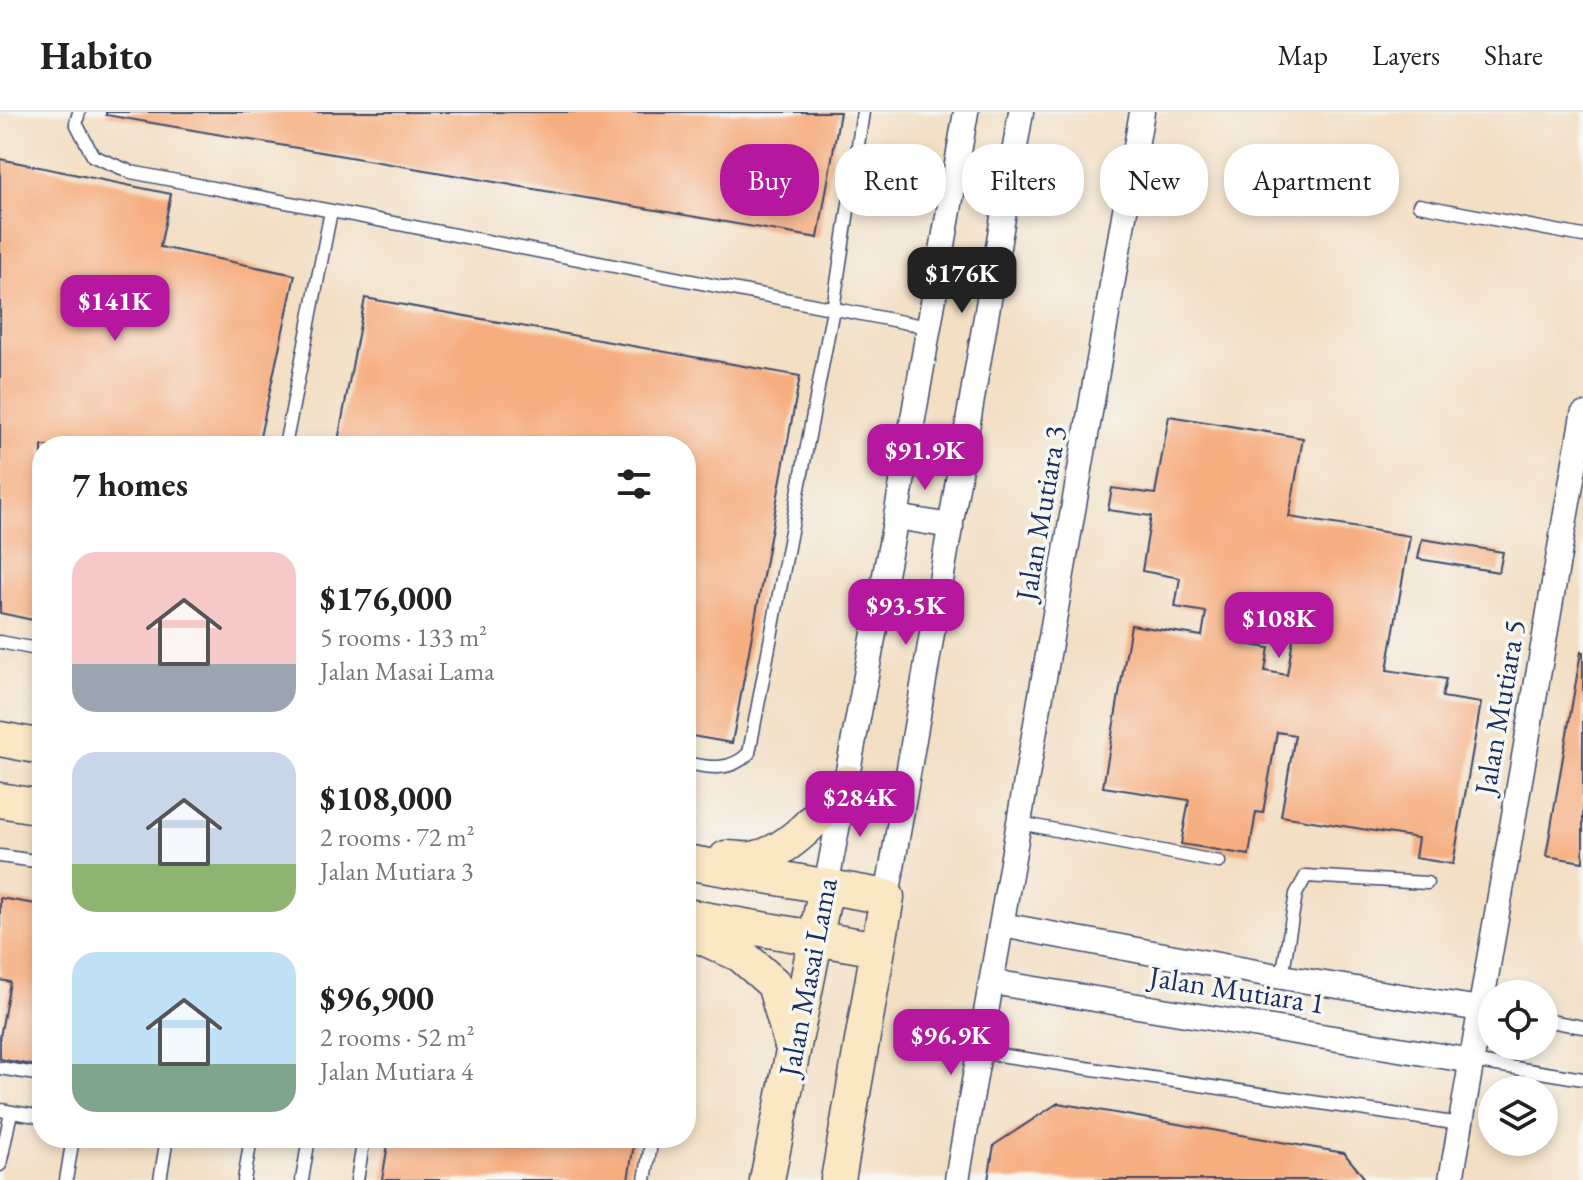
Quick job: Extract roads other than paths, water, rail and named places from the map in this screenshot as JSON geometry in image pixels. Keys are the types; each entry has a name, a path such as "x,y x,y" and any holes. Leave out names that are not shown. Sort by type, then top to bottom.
{"main road":[{"path":"0,739 32,745"},
{"path":"696,860 754,859 782,847 819,817 847,782"},
{"path":"0,800 32,805"},
{"path":"696,862 887,897"},
{"name":"Jalan Masai Lama","path":"767,1180 826,887"},
{"name":"Jalan Masai Lama","path":"838,1180 887,897"},
{"path":"696,918 878,949"},
{"path":"696,935 741,955 774,984 793,1050"}],"street":[{"name":"Jalan Masai Lama","path":"826,887 896,517 966,112"},
{"name":"Jalan Masai Lama","path":"887,897 1021,112"},
{"name":"Jalan Mutiara 3","path":"957,1180 1142,112"},
{"name":"Jalan Mutiara 5","path":"1491,980 1583,415"},
{"path":"896,517 951,526"},
{"name":"Jalan Mutiara 1","path":"1002,925 1282,977 1478,1009"},
{"name":"Jalan Mutiara 1","path":"992,982 1472,1061"},
{"name":"Jalan Mutiara 5","path":"1451,1180 1478,1039"}],"lane":[{"path":"79,112 76,123 93,156 131,172 928,327"},
{"path":"696,765 716,769 739,763 749,753 833,309 863,112"},
{"path":"1419,205 1583,236"},
{"path":"287,436 331,211"},
{"path":"0,642 32,648"},
{"path":"1020,823 1219,862"},
{"path":"0,856 32,861"},
{"path":"1282,977 1296,894 1306,876 1427,883"},
{"path":"1558,1023 1583,1027"},
{"path":"979,1052 1460,1124"},
{"path":"1472,1061 1583,1079"},
{"path":"0,1068 32,1073"},
{"path":"0,1165 5,1111 32,1115"},
{"path":"66,1180 71,1148"},
{"path":"160,1180 165,1148"},
{"path":"244,1180 249,1148"},
{"path":"302,1180 307,1148"},
{"path":"357,1180 362,1148"},
{"path":"645,1180 650,1148"}]}
